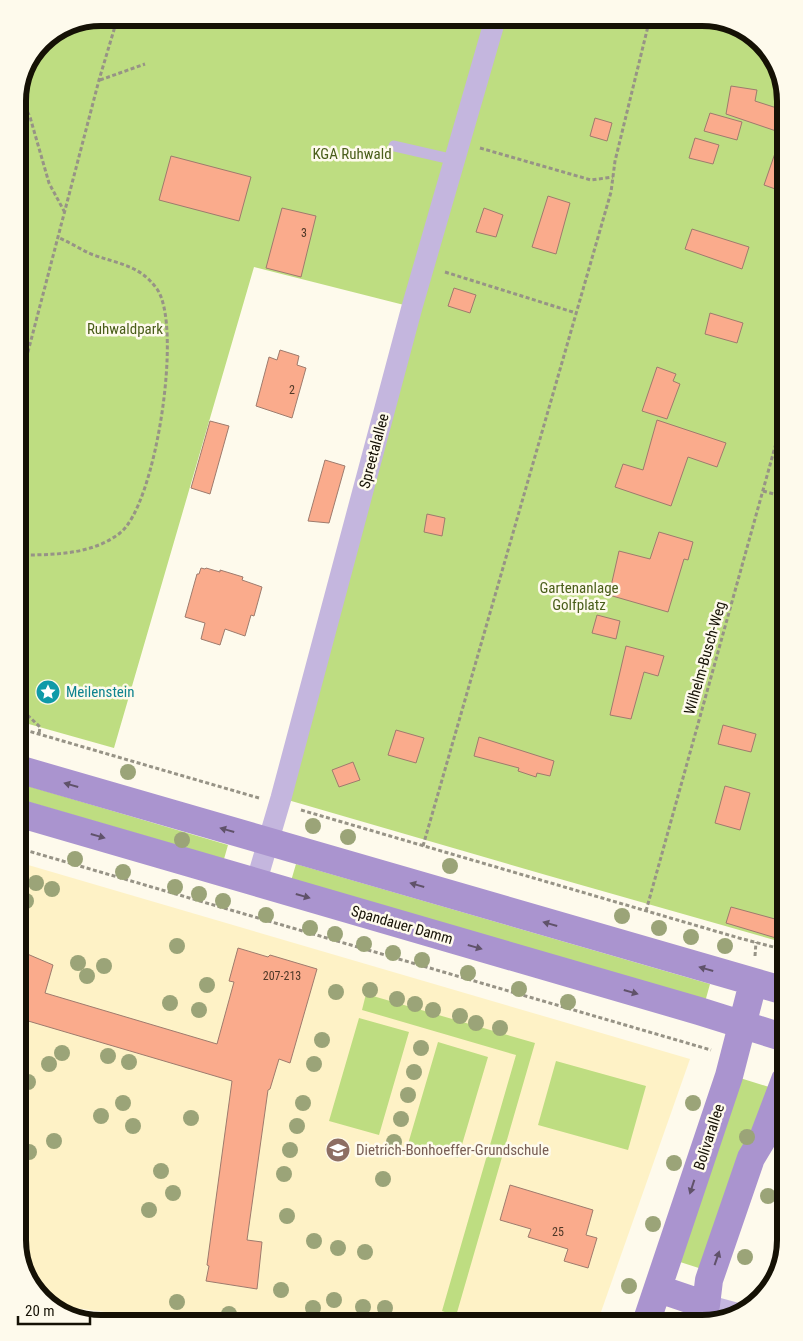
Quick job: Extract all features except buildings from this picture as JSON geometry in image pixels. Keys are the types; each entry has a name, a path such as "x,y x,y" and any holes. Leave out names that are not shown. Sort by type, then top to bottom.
{"main road":[{"path":"26,771 777,989"},
{"name":"Spandauer Damm","path":"26,815 777,1035"},
{"name":"Bolivarallee","path":"649,1315 729,1076 753,983"},
{"path":"659,1289 702,1314 709,1280 751,1158 763,1138 777,1103"}],"street":[{"name":"Spreetalallee","path":"256,882 425,266 493,26"}],"lane":[{"path":"394,146 458,151"}],"path":[{"path":"26,359 99,80 115,26"},
{"path":"423,846 611,192 615,161 648,26"},
{"path":"99,80 145,64"},
{"path":"26,109 48,184 64,212"},
{"path":"458,151 591,180 612,177"},
{"path":"26,555 62,553 94,547 121,532 137,509 145,488 157,438 168,362 168,333 165,315 158,291 145,275 123,263 92,254 57,237"},
{"path":"425,266 576,313"},
{"name":"Wilhelm-Busch-Weg","path":"646,911 777,442"},
{"path":"763,491 777,495"},
{"path":"26,714 40,727 39,734"},
{"path":"26,730 777,947"},
{"path":"26,850 700,1047"}],"shaded area":[{"name":"Dietrich-Bonhoeffer-Grundschule","path":"26,864 690,1059 601,1312 553,1315 128,1315 68,1307 45,1289 30,1264 26,1240"}],"green space":[{"path":"101,26 707,26 726,30 751,45 769,68 773,77 777,101 777,941 281,798 412,307 254,267 114,748 26,723 26,96 32,73 48,48 73,32"},
{"path":"26,785 228,845 224,859 26,801"},
{"path":"296,864 710,984 705,1002 291,881"},
{"path":"366,994 535,1043 456,1315 442,1311 516,1055 362,1010"},
{"path":"359,1018 409,1032 379,1135 329,1121"},
{"path":"438,1042 488,1057 458,1158 408,1144"},
{"path":"556,1061 646,1086 628,1150 538,1125"},
{"path":"740,1078 769,1087 705,1270 677,1261"}],"place":[{"name":"Meilenstein","path":"48,692"},
{"name":"Dietrich-Bonhoeffer-Grundschule","path":"338,1150"}],"park label":[{"name":"KGA Ruhwald","path":"352,154"},
{"name":"Ruhwaldpark","path":"125,329"},
{"name":"Gartenanlage Golfplatz","path":"579,596"}]}
